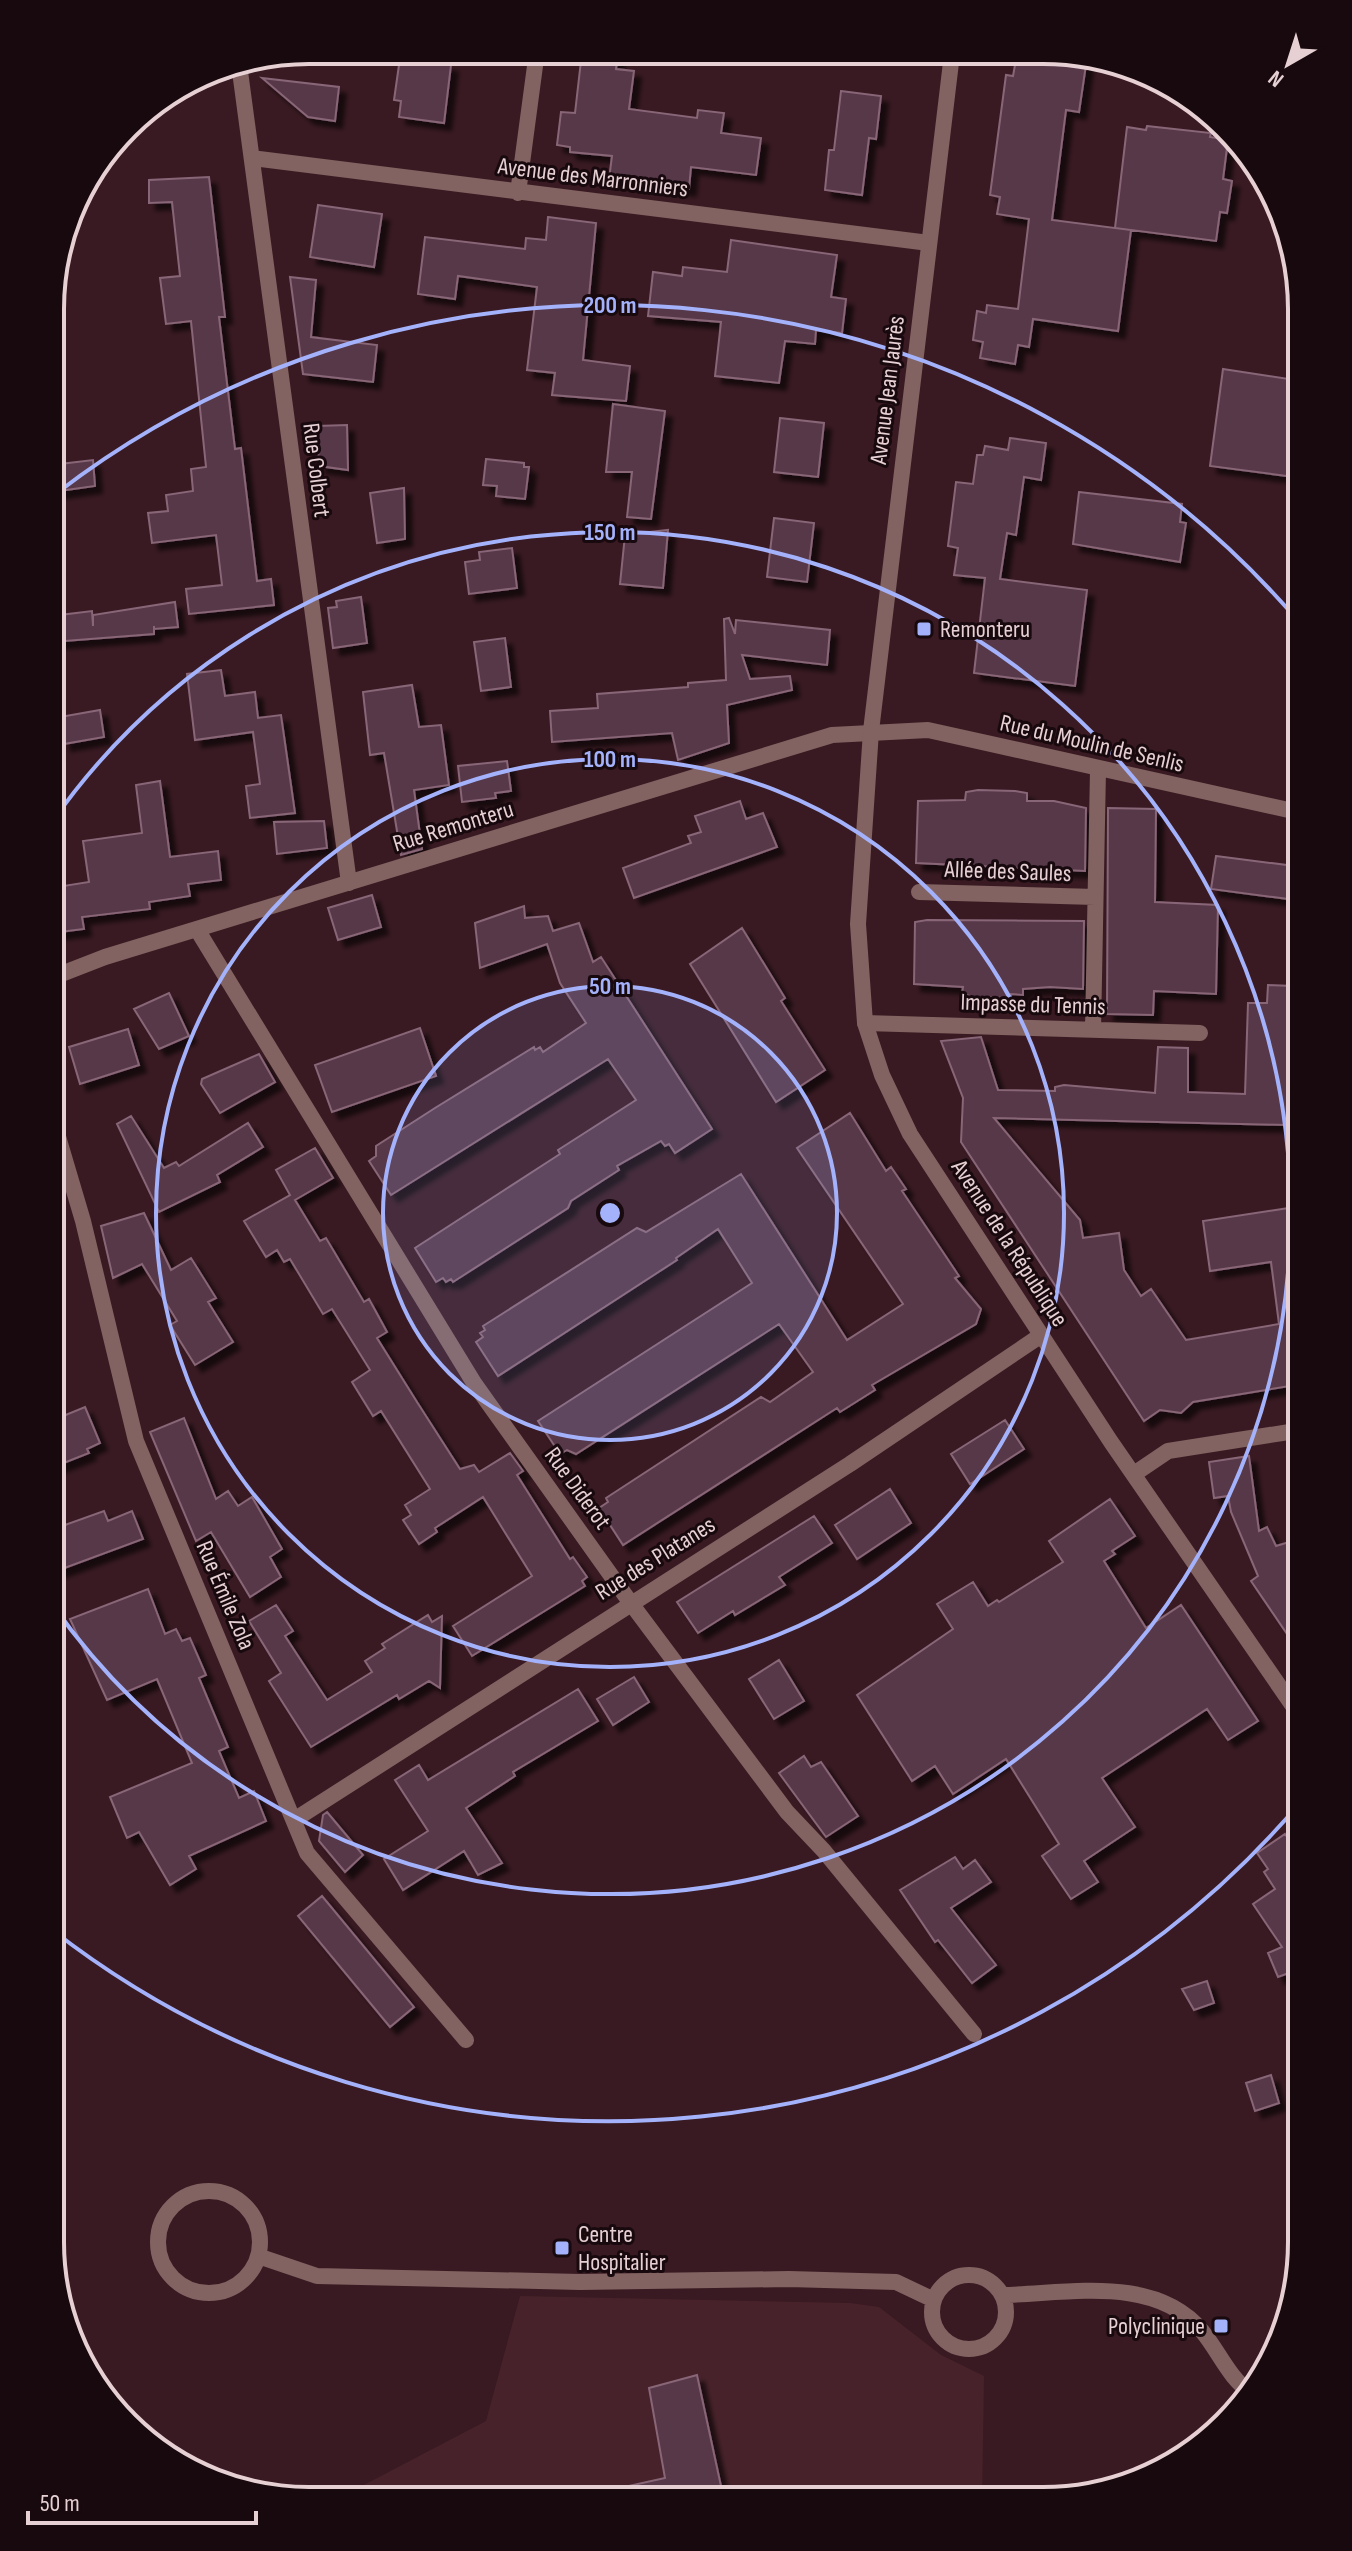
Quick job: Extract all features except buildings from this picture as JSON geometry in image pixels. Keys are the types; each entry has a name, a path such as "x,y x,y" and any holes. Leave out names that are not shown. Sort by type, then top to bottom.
{"street":[{"name":"Avenue Jean Jaurès","path":"871,731 951,64"},
{"path":"518,193 535,65"},
{"name":"Rue Colbert","path":"240,74 349,883"},
{"name":"Avenue des Marronniers","path":"252,158 929,243"},
{"name":"Rue du Moulin de Senlis","path":"871,731 928,730 1288,810"},
{"name":"Rue Remonteru","path":"64,973 105,957 832,735 871,731"},
{"name":"Avenue de la République","path":"871,731 858,924 865,1023 882,1075 910,1134 1040,1336 1287,1698"},
{"name":"Allée des Saules","path":"1093,1030 1098,770"},
{"name":"Allée des Saules","path":"919,892 1095,897"},
{"name":"Rue Diderot","path":"198,931 474,1383 630,1602 787,1812 824,1851 974,2034"},
{"name":"Impasse du Tennis","path":"865,1023 1200,1033"},
{"name":"Rue Émile Zola","path":"64,1157 83,1221 136,1441 307,1853 466,2040"},
{"name":"Rue des Platanes","path":"294,1820 630,1602 850,1464 1040,1336"},
{"path":"1134,1474 1168,1451 1287,1432"},
{"path":"211,2191 226,2194 250,2212 260,2241 258,2256 241,2282 213,2294 198,2292 183,2287 164,2268 159,2254 160,2225 166,2214 185,2197 211,2191"},
{"path":"258,2256 317,2276 580,2282 789,2279 896,2282 934,2300"},
{"path":"964,2275 986,2279 1002,2295 1006,2305 1003,2327 988,2344 964,2349 943,2338 933,2319 934,2300 945,2284 964,2275"},
{"path":"1002,2295 1086,2292 1143,2295 1175,2310 1202,2330 1240,2386"}],"shaded area":[{"path":"520,2296 850,2303 879,2307 941,2355 984,2376 982,2487 360,2487 486,2421"}],"place":[{"name":"Remonteru","path":"924,629"},
{"name":"Centre Hospitalier","path":"562,2248"},
{"name":"Polyclinique","path":"1221,2326"}]}
